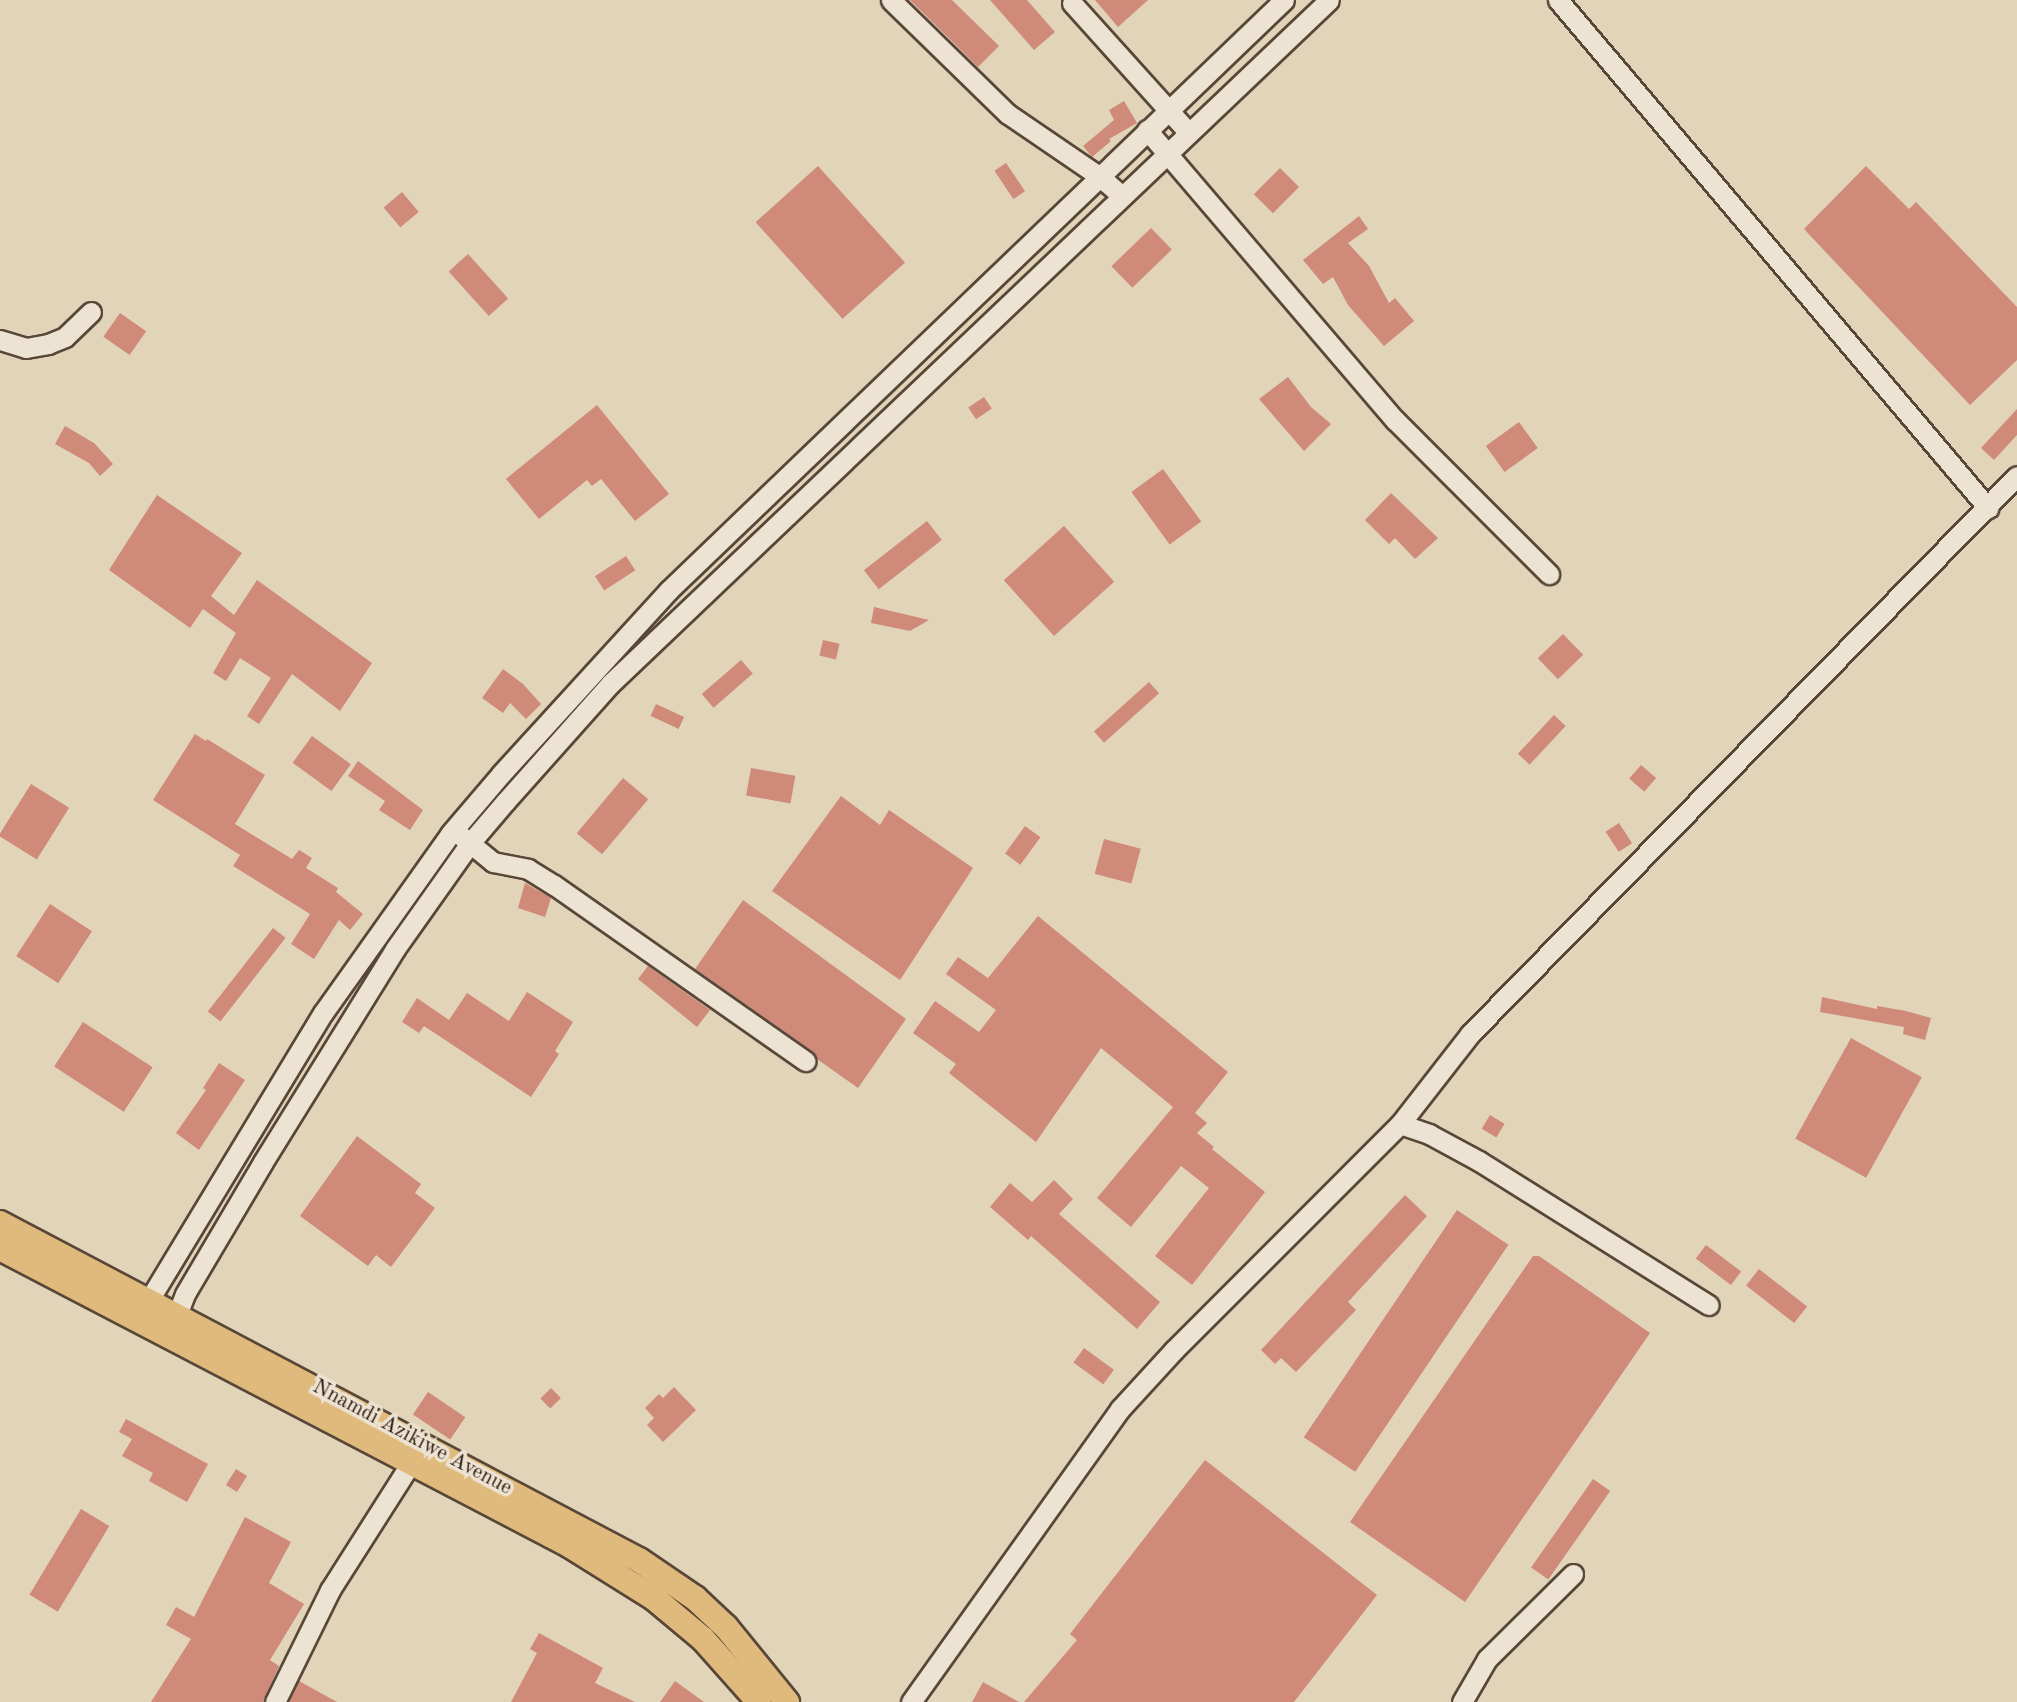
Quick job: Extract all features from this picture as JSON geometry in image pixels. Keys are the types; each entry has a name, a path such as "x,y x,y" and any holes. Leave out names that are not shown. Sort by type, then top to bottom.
{"main road":[{"name":"Nnamdi Azikiwe Avenue","path":"0,1223 639,1560 695,1598 726,1628 787,1702"},
{"name":"Nnamdi Azikiwe Avenue","path":"0,1248 569,1545 655,1599 703,1639 759,1702"}],"street":[{"path":"891,0 1008,114 1099,176 1122,196"},
{"path":"149,1300 323,1013 454,830 582,683 669,590 1284,0"},
{"path":"177,1315 185,1294 263,1161 395,949 470,843 610,684 1329,0"},
{"path":"1558,0 1988,508"},
{"path":"1072,3 1189,133"},
{"path":"1147,131 1395,420 1549,574"},
{"path":"0,340 26,348 48,344 65,337 91,312"},
{"path":"911,1702 1120,1409 1174,1350 1400,1124 1470,1034 2017,477"},
{"path":"454,830 493,862 528,869 554,885 805,1061"},
{"path":"1400,1124 1429,1134 1479,1161 1710,1305"},
{"path":"275,1702 330,1590 411,1463"},
{"path":"1462,1702 1487,1659 1573,1574"}],"building":[{"path":"910,0 952,0 999,46 978,67"},
{"path":"990,0 1027,0 1055,32 1034,50"},
{"path":"1095,0 1148,0 1118,27"},
{"path":"1124,101 1137,123 1109,139 1111,141 1092,157 1083,146 1114,120 1109,110"},
{"path":"1006,163 1025,191 1013,199 994,171"},
{"path":"818,166 905,263 843,319 756,222"},
{"path":"1866,166 1909,209 1916,202 2017,307 2017,360 1970,405 1804,229"},
{"path":"1280,168 1299,187 1273,213 1254,194"},
{"path":"402,192 419,212 400,227 384,207"},
{"path":"1359,216 1368,229 1348,243 1369,266 1389,303 1395,298 1414,321 1384,346 1348,305 1333,277 1323,284 1303,260"},
{"path":"1151,228 1172,250 1132,288 1111,266"},
{"path":"468,254 508,299 489,316 449,271"},
{"path":"120,313 146,331 130,355 103,337"},
{"path":"1288,377 1311,407 1331,424 1304,451 1259,399"},
{"path":"984,397 992,409 976,419 968,408"},
{"path":"597,405 669,494 635,521 601,479 592,486 587,480 539,519 506,479"},
{"path":"2017,409 2017,435 1994,460 1981,448"},
{"path":"1519,422 1538,448 1505,472 1486,446"},
{"path":"65,426 94,443 113,464 100,476 89,463 55,444"},
{"path":"1163,469 1201,522 1170,545 1131,492"},
{"path":"1391,493 1438,538 1415,559 1395,538 1389,544 1365,520"},
{"path":"157,495 242,553 211,596 234,615 257,580 372,663 340,711 292,674 259,724 247,716 271,678 240,658 226,681 213,673 236,633 203,609 190,628 109,570"},
{"path":"927,521 942,540 879,589 864,570"},
{"path":"1064,526 1114,582 1054,636 1004,580"},
{"path":"626,556 635,570 604,590 595,576"},
{"path":"874,607 929,620 910,631 871,623"},
{"path":"1563,634 1583,655 1558,679 1538,658"},
{"path":"823,640 840,644 836,659 819,656"},
{"path":"741,660 753,674 714,708 702,694"},
{"path":"503,669 523,684 541,704 526,719 510,703 503,713 482,698"},
{"path":"1149,682 1159,693 1104,743 1094,732"},
{"path":"656,704 684,717 679,729 651,716"},
{"path":"1554,715 1566,726 1530,765 1518,754"},
{"path":"195,734 265,775 235,824 292,859 299,850 312,858 306,868 338,888 336,892 363,914 350,930 339,920 314,959 291,944 310,914 233,866 240,855 153,800"},
{"path":"312,736 351,764 331,791 293,763"},
{"path":"358,761 423,810 410,830 379,810 385,801 348,776"},
{"path":"1641,765 1656,778 1644,792 1629,779"},
{"path":"751,768 795,776 790,803 746,796"},
{"path":"623,778 648,799 602,854 577,833"},
{"path":"31,784 69,808 37,860 0,837"},
{"path":"841,796 880,825 889,810 973,868 900,980 772,891"},
{"path":"1619,823 1632,843 1619,852 1606,832"},
{"path":"1025,826 1040,837 1020,865 1005,854"},
{"path":"1104,839 1141,849 1131,884 1095,874"},
{"path":"525,883 551,898 545,917 518,908"},
{"path":"743,900 906,1019 858,1088 817,1059 812,1051 695,969"},
{"path":"50,904 92,931 58,983 16,956"},
{"path":"1038,916 1228,1072 1195,1113 1207,1123 1197,1133 1214,1147 1212,1149 1265,1192 1192,1285 1155,1256 1209,1188 1181,1166 1131,1227 1097,1198 1173,1107 1101,1048 1036,1142 949,1073 956,1064 913,1033 935,1001 979,1032 996,1010 946,974 958,957 988,978"},
{"path":"273,928 286,938 220,1021 208,1012"},
{"path":"648,966 710,1010 697,1027 638,979"},
{"path":"527,992 573,1022 555,1051 559,1054 531,1097 424,1026 419,1033 402,1022 417,998 449,1020 467,993 509,1021"},
{"path":"1822,997 1877,1009 1877,1006 1906,1011 1931,1018 1925,1040 1903,1034 1904,1027 1820,1012"},
{"path":"83,1022 153,1067 124,1112 54,1066"},
{"path":"1851,1038 1922,1077 1866,1178 1795,1139"},
{"path":"219,1063 245,1080 199,1150 176,1133 206,1090 203,1088"},
{"path":"1490,1115 1505,1124 1496,1137 1482,1129"},
{"path":"357,1136 421,1184 415,1193 435,1208 391,1267 376,1255 368,1266 300,1216"},
{"path":"1054,1180 1073,1199 1059,1214 1160,1302 1137,1329 1031,1236 1028,1240 990,1207 1010,1183 1032,1202"},
{"path":"1405,1195 1427,1216 1348,1302 1356,1310 1296,1372 1281,1358 1275,1364 1261,1350"},
{"path":"1457,1210 1508,1245 1355,1472 1304,1437"},
{"path":"1706,1245 1741,1271 1731,1285 1696,1259"},
{"path":"1533,1256 1539,1256 1650,1333 1465,1602 1350,1522"},
{"path":"1759,1269 1807,1307 1794,1323 1746,1286"},
{"path":"1084,1348 1114,1370 1103,1384 1073,1363"},
{"path":"674,1387 696,1410 663,1442 647,1425 654,1418 645,1408 659,1394 663,1398"},
{"path":"551,1388 561,1398 550,1409 540,1399"},
{"path":"428,1392 465,1417 450,1440 413,1414"},
{"path":"126,1419 208,1464 187,1502 149,1481 153,1473 122,1456 132,1439 119,1432"},
{"path":"1205,1460 1377,1595 1294,1702 1024,1702 1077,1640 1070,1634"},
{"path":"236,1469 247,1476 237,1492 226,1485"},
{"path":"1593,1479 1610,1491 1548,1580 1531,1567"},
{"path":"81,1509 109,1526 58,1612 29,1595"},
{"path":"245,1517 291,1542 269,1583 304,1604 270,1660 279,1666 263,1702 151,1702 191,1639 166,1625 176,1607 194,1617"},
{"path":"539,1633 603,1668 595,1683 635,1702 511,1702 537,1653 530,1649"},
{"path":"299,1681 337,1702 289,1702"},
{"path":"675,1681 704,1702 660,1702"},
{"path":"983,1682 1019,1702 972,1702"}]}
